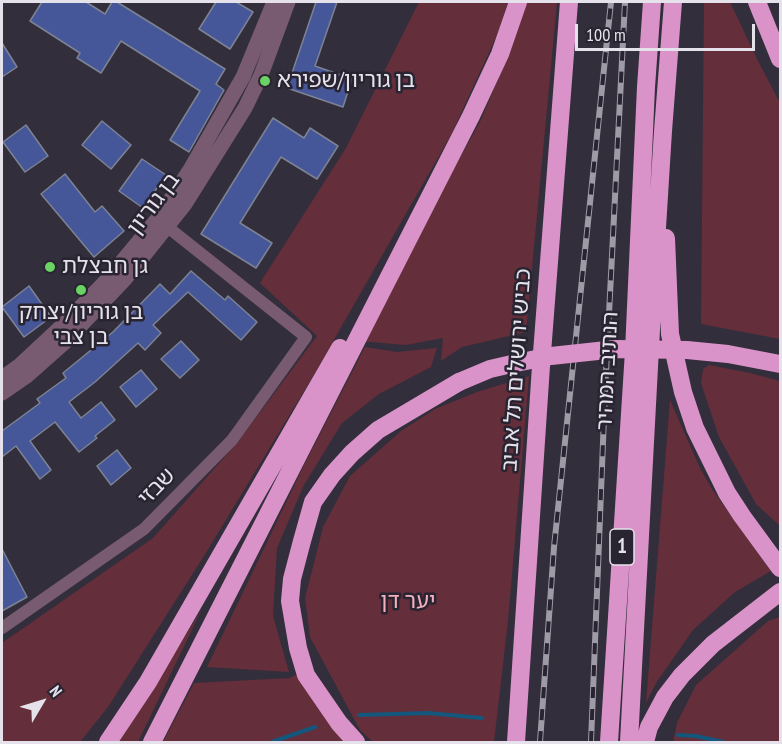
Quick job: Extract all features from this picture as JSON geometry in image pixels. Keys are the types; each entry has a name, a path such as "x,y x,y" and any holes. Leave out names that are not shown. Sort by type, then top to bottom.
{"highway":[{"path":"152,742 457,143 500,54 518,2"},
{"name":"כביש ירושלים תל אביב","path":"516,742 541,366 569,2"},
{"name":"הנתיב המהיר","path":"609,742 634,351 644,122 652,2"},
{"name":"1","path":"629,742 663,131 674,2"},
{"path":"757,2 780,59"},
{"path":"663,131 670,334 683,392 704,448 727,493 780,568"},
{"path":"108,742 147,682 236,530 457,143"},
{"path":"356,742 339,723 306,675 298,648 290,602 292,579 314,502 332,475 352,453 378,430 459,382 490,369 516,363 551,356 616,349 687,350 728,354 780,364"},
{"path":"94,742 236,530"},
{"path":"645,742 649,727 665,697 682,675 713,644 780,592"}],"street":[{"name":"בן גוריון","path":"2,393 28,375 63,345 125,279 162,223 243,77 274,2"},
{"name":"בן גוריון","path":"2,378 20,365 64,324 162,223 185,204 245,108 261,75 288,2"},
{"name":"שבזי","path":"2,628 144,530 232,440 306,337 162,223"}],"green space":[{"path":"419,2 508,2 497,35 451,135 312,378 204,556 108,707 80,742 2,742 2,643 153,538 237,443 317,336 260,283 346,148"},
{"path":"526,2 557,2 526,332 462,347 441,361 443,338 406,345 360,341 480,122 504,65"},
{"path":"704,2 730,2 780,103 780,339 701,324"},
{"path":"365,347 397,352 437,348 431,367 379,394 342,423 304,485 277,548 273,616 289,672 207,667 305,463"},
{"path":"709,365 780,381 780,526 756,504 719,437 701,383 703,369"},
{"name":"יער דן","path":"529,376 508,621 494,742 373,742 360,730 310,637 305,598 323,527 350,476 401,431 435,409 477,392"},
{"path":"670,400 700,468 712,489 771,571 735,592 693,630 656,683 646,703"},
{"path":"202,609 138,742 119,742"},
{"path":"780,617 780,742 673,742 677,723 696,685 768,621"},
{"path":"297,674 346,742 163,742 194,683 290,678"}],"building":[{"path":"42,2 86,2 105,14 112,2 117,2 225,69 216,84 224,90 189,152 170,140 200,91 121,41 101,73 77,58 80,53 30,21"},
{"path":"216,2 236,2 253,12 230,49 199,29"},
{"path":"316,2 337,2 315,66 352,79 343,107 287,88"},
{"path":"2,43 17,67 2,77"},
{"path":"273,118 304,138 310,128 338,146 317,179 281,157 240,223 272,243 256,268 201,234"},
{"path":"102,121 131,145 111,169 82,145"},
{"path":"26,125 48,156 25,172 3,142"},
{"path":"142,159 166,175 143,208 119,191"},
{"path":"65,174 95,212 102,206 124,231 94,257 41,194"},
{"path":"191,271 225,300 228,296 257,322 241,340 188,292 153,325 161,333 145,350 138,343 69,402 81,418 101,402 115,420 95,436 97,438 79,452 55,422 30,441 51,470 40,479 16,446 2,457 2,431 40,403 37,399 66,378 63,373 113,332 160,284 170,294"},
{"path":"29,286 51,317 24,337 2,307"},
{"path":"181,341 199,360 180,378 161,359"},
{"path":"141,370 157,389 136,407 120,387"},
{"path":"117,450 131,468 111,485 97,466"},
{"path":"2,549 27,597 2,611"}],"waterway":[{"path":"359,715 428,713 482,718"},
{"path":"272,742 315,727"},
{"path":"678,735 723,742"}],"railway":[{"path":"540,742 554,547 611,2"},
{"path":"591,742 605,392 625,2"}],"place":[{"name":"בן גוריון/שפירא","path":"265,81"},
{"name":"גן חבצלת","path":"50,267"},
{"name":"בן גוריון/יצחק בן צבי","path":"81,290"}]}
